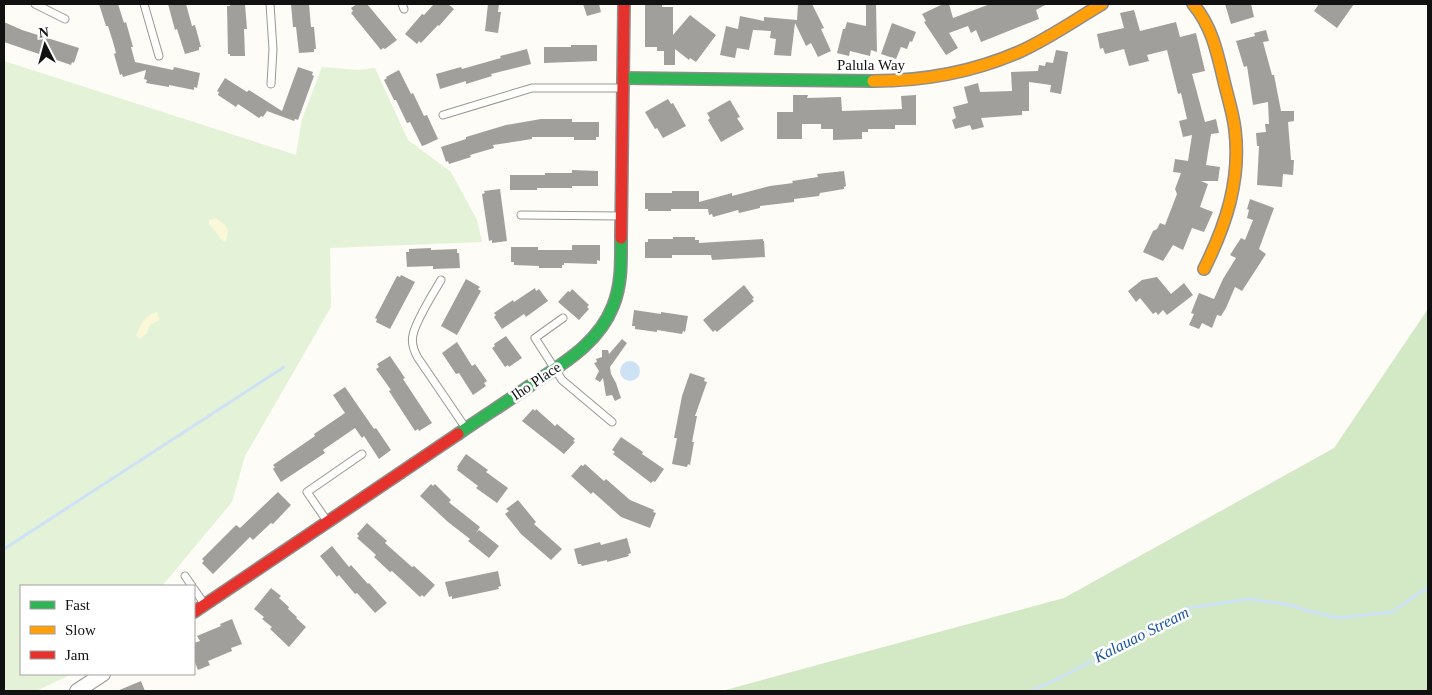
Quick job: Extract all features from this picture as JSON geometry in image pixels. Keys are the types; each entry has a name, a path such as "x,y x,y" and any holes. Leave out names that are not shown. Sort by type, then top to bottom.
{"street":[{"name":"Iho Place","path":"195,611 555,368 596,336 614,307 620,282 624,4"},
{"name":"Palula Way","path":"623,83 896,81 935,77 974,68 1016,53 1037,43 1102,4"},
{"path":"1193,4 1205,18 1211,32 1232,114 1236,142 1236,176 1229,210 1218,242 1204,269"},
{"path":"77,691 101,675"}],"lane":[{"path":"36,4 65,19"},
{"path":"144,4 159,56"},
{"path":"270,4 273,49 271,84"},
{"path":"443,115 532,88 623,83"},
{"path":"521,215 622,216"},
{"path":"441,280 415,328 412,342 418,358 466,428"},
{"path":"563,318 535,338 562,380 612,422"},
{"path":"327,522 307,492 362,454"},
{"path":"185,576 192,585"},
{"path":"195,590 205,605"}],"green space":[{"path":"4,61 296,155 302,119 322,67 358,70 375,68 408,140 451,172 477,220 482,242 330,248 331,307 245,456 232,502 163,585 20,585 20,675 70,675 36,691 4,691"},
{"path":"1428,309 1428,691 722,691 1064,598 1334,448"}],"sand":[{"path":"216,218 228,230 226,242 209,224 209,220"},
{"path":"157,312 160,319 150,325 147,333 140,339 136,335 142,323 146,317"}],"water":[{"path":"630,361 637,364 640,371 637,378 630,381 623,378 620,371 623,364"}],"building":[{"path":"99,4 118,4 124,23 126,22 135,62 173,70 174,67 200,73 197,88 194,87 194,90 146,83 147,80 144,79 146,70 123,77 122,74 120,75 114,54 116,53 113,42"},
{"path":"168,4 186,4 192,26 195,25 201,47 199,47 199,50 185,54 177,29 175,30"},
{"path":"230,4 245,4 247,29 244,29 245,56 230,56 228,54 227,6 230,6"},
{"path":"291,4 309,4 311,27 314,27 316,49 314,49 314,52 299,53 296,27 293,27"},
{"path":"357,4 367,4 397,40 381,50 351,13 353,11 351,8"},
{"path":"434,4 448,4 454,9 439,26 421,43 419,41 417,44 405,34 422,14 424,15"},
{"path":"488,4 499,4 498,12 501,12 498,33 485,31"},
{"path":"583,4 599,4 601,12 587,16"},
{"path":"645,4 662,4 662,7 673,7 673,35 690,15 716,35 696,62 690,58 689,60 675,49 675,65 664,65 664,51 657,51 657,47 645,47"},
{"path":"798,4 812,4 824,28 821,29 831,51 818,57 811,43 806,46 795,23 791,56 774,55 776,39 770,38 771,31 753,30 749,50 737,48 735,58 720,55 726,26 738,29 740,16 764,21 764,17 797,20"},
{"path":"866,4 876,4 877,52 871,50 870,56 850,51 849,56 837,53 843,29 845,29 847,22 866,26"},
{"path":"943,4 949,4 953,18 990,4 1047,4 1036,10 1039,19 981,42 976,30 971,33 968,26 949,33 958,48 946,55 924,22 926,21 922,14"},
{"path":"1225,4 1251,4 1254,17 1231,24"},
{"path":"1319,4 1354,4 1337,28 1314,11"},
{"path":"1134,10 1140,31 1176,22 1180,37 1196,33 1205,71 1192,74 1205,122 1216,119 1219,133 1211,134 1206,165 1220,167 1218,181 1201,181 1208,184 1200,207 1213,212 1204,232 1192,228 1183,250 1173,245 1163,261 1143,252 1153,231 1157,229 1160,223 1165,225 1177,194 1175,189 1181,173 1173,172 1175,159 1188,161 1192,135 1183,137 1179,121 1187,119 1181,93 1178,94 1167,50 1147,55 1149,61 1129,66 1124,49 1105,54 1103,48 1100,49 1097,34 1124,28 1120,13"},
{"path":"4,22 22,30 79,48 74,63 72,62 71,65 4,42"},
{"path":"892,23 916,32 907,49 901,47 896,59 881,54"},
{"path":"1266,30 1269,41 1263,42 1272,75 1274,75 1281,111 1294,111 1294,121 1288,122 1291,160 1294,160 1293,175 1283,174 1282,187 1257,185 1259,146 1257,146 1256,133 1266,132 1265,124 1269,124 1268,102 1253,105 1247,66 1244,67 1236,41 1255,36 1254,33"},
{"path":"571,45 597,45 597,61 544,63 544,47 571,47"},
{"path":"527,49 531,64 491,74 492,76 466,84 466,81 440,89 436,74 461,67 462,69"},
{"path":"1056,50 1068,52 1061,94 1050,92 1051,85 1029,82 1029,111 1022,111 1022,115 981,118 984,127 972,130 970,125 955,129 952,120 956,118 953,107 968,103 964,87 978,83 980,92 1012,91 1011,72 1038,71 1039,65 1045,66 1046,62 1053,63"},
{"path":"298,67 313,72 312,75 314,76 298,120 295,119 294,121 267,111 263,117 259,118 238,104 236,107 218,95 219,92 217,91 225,78 247,92 249,90 282,111"},
{"path":"399,70 424,116 427,115 438,139 422,146 410,122 407,123 384,80"},
{"path":"793,95 808,95 807,98 841,97 842,111 902,109 901,96 916,95 916,125 895,125 895,129 868,129 868,132 862,132 862,139 833,140 833,129 821,129 821,124 802,124 802,139 777,139 777,112 793,112"},
{"path":"668,99 671,104 673,103 686,126 663,138 645,112"},
{"path":"730,100 740,117 737,118 744,129 721,142 708,120 710,118 707,113"},
{"path":"541,119 572,119 572,122 599,122 599,137 596,137 596,140 574,140 574,137 532,137 532,139 493,145 494,148 470,155 471,157 449,164 448,161 446,162 441,147 506,125"},
{"path":"572,170 598,171 598,186 510,190 510,175 572,173"},
{"path":"844,171 846,186 844,189 820,193 819,196 794,199 794,202 760,206 760,208 739,213 738,210 713,217 712,214 709,215 708,209 648,211 648,209 645,209 645,193 699,191 699,202 732,193 732,196 770,186 793,183 792,181 818,177 817,174"},
{"path":"500,189 507,241 492,243 492,240 489,241 482,194 485,193 484,191"},
{"path":"1250,199 1274,208 1259,249 1266,254 1242,291 1235,287 1226,308 1221,316 1217,315 1212,328 1202,323 1199,329 1189,325 1194,314 1191,313 1199,293 1214,299 1223,279 1236,258 1230,255 1241,238 1245,240 1253,220 1247,218"},
{"path":"673,237 695,237 695,240 699,240 699,243 763,239 765,257 712,260 711,255 672,255 672,258 645,258 645,242 648,242 648,239 673,239"},
{"path":"572,245 600,245 600,261 597,260 597,264 564,263 562,268 539,268 539,266 514,265 514,262 511,262 511,247 538,247 538,250 572,250"},
{"path":"431,248 431,250 457,249 460,268 433,269 433,266 407,267 406,252 409,252 409,249"},
{"path":"401,275 415,282 390,329 376,322 377,319 375,318 397,276 400,277"},
{"path":"1157,277 1171,294 1184,283 1193,295 1167,315 1163,310 1158,315 1156,312 1153,314 1140,298 1136,302 1128,291 1142,280"},
{"path":"466,279 480,287 478,289 481,291 457,335 441,326"},
{"path":"744,285 754,298 752,299 754,301 717,332 715,330 713,332 703,320"},
{"path":"535,288 536,291 539,289 548,301 526,317 524,314 502,329 494,317 496,315 494,313"},
{"path":"572,289 589,305 587,307 589,309 579,320 558,302"},
{"path":"634,310 688,316 685,332 683,331 682,334 635,329 635,326 632,326"},
{"path":"506,336 522,358 509,367 508,365 505,367 492,348 495,346 494,344"},
{"path":"622,339 627,343 610,367 621,398 615,401 612,395 606,396 603,378 600,382 595,379 599,371 594,363 597,362 596,359 602,357 602,350 608,350 609,354"},
{"path":"457,342 472,366 475,364 487,381 484,383 486,386 473,395 459,373 456,374 442,353"},
{"path":"390,356 432,423 419,431 418,429 415,431 389,391 391,390 376,369 379,367 377,364"},
{"path":"690,373 705,378 704,381 707,382 695,416 697,416 692,442 694,442 690,465 688,464 687,467 672,464 677,438 674,438 682,396"},
{"path":"345,387 391,450 379,459 364,436 362,438 355,428 323,450 325,453 281,482 273,469 275,467 273,465 345,413 333,395"},
{"path":"533,409 535,411 536,409 555,426 557,424 575,439 573,441 575,442 564,454 522,421"},
{"path":"621,437 664,469 655,482 651,483 613,454 615,452 612,450"},
{"path":"466,454 508,488 497,503 476,488 478,486 457,470"},
{"path":"585,464 630,500 654,510 653,512 656,513 650,528 621,517 593,492 591,494 571,476 581,465"},
{"path":"431,484 433,486 435,484 451,500 449,502 451,504 480,527 476,533 479,530 499,546 489,558 420,496"},
{"path":"278,492 291,505 273,524 271,523 253,540 250,537 213,574 202,563 204,561 202,559 236,525 240,528"},
{"path":"518,500 536,522 534,524 562,549 551,560 521,534 505,514 509,511 506,509"},
{"path":"367,523 387,541 385,543 435,585 424,597 422,595 420,597 392,571 390,572 374,557 376,555 357,538 359,536 357,534"},
{"path":"627,538 631,553 628,554 629,556 582,566 578,564 574,549 600,542 601,545"},
{"path":"332,546 349,567 351,565 387,603 375,613 339,575 337,577 320,556"},
{"path":"498,571 501,586 498,587 499,589 452,599 452,596 449,597 445,582"},
{"path":"271,588 281,596 279,598 306,627 289,647 270,629 272,627 262,619 264,617 254,609"},
{"path":"232,619 242,644 231,648 232,651 208,661 210,665 198,670 195,662 195,643 200,641 197,636 221,626 220,624"},
{"path":"141,681 145,691 117,691"}],"waterway":[{"path":"4,549 284,367"},
{"name":"Kalauao Stream","path":"1031,691 1068,674 1189,608 1248,599 1284,604 1337,618 1392,612 1428,587"}],"traffic: fast":[{"path":"623,78 873,81"},
{"path":"458,434 565,362 598,332 616,298 620,272 621,238"}],"traffic: slow":[{"path":"873,81 891,81 947,74 1002,59 1040,41 1102,4"},
{"path":"1193,4 1209,29 1216,48 1233,117 1236,149 1236,167 1230,202 1219,236 1204,269"}],"traffic: jam":[{"path":"621,238 624,4"},
{"path":"195,611 458,434"}]}
